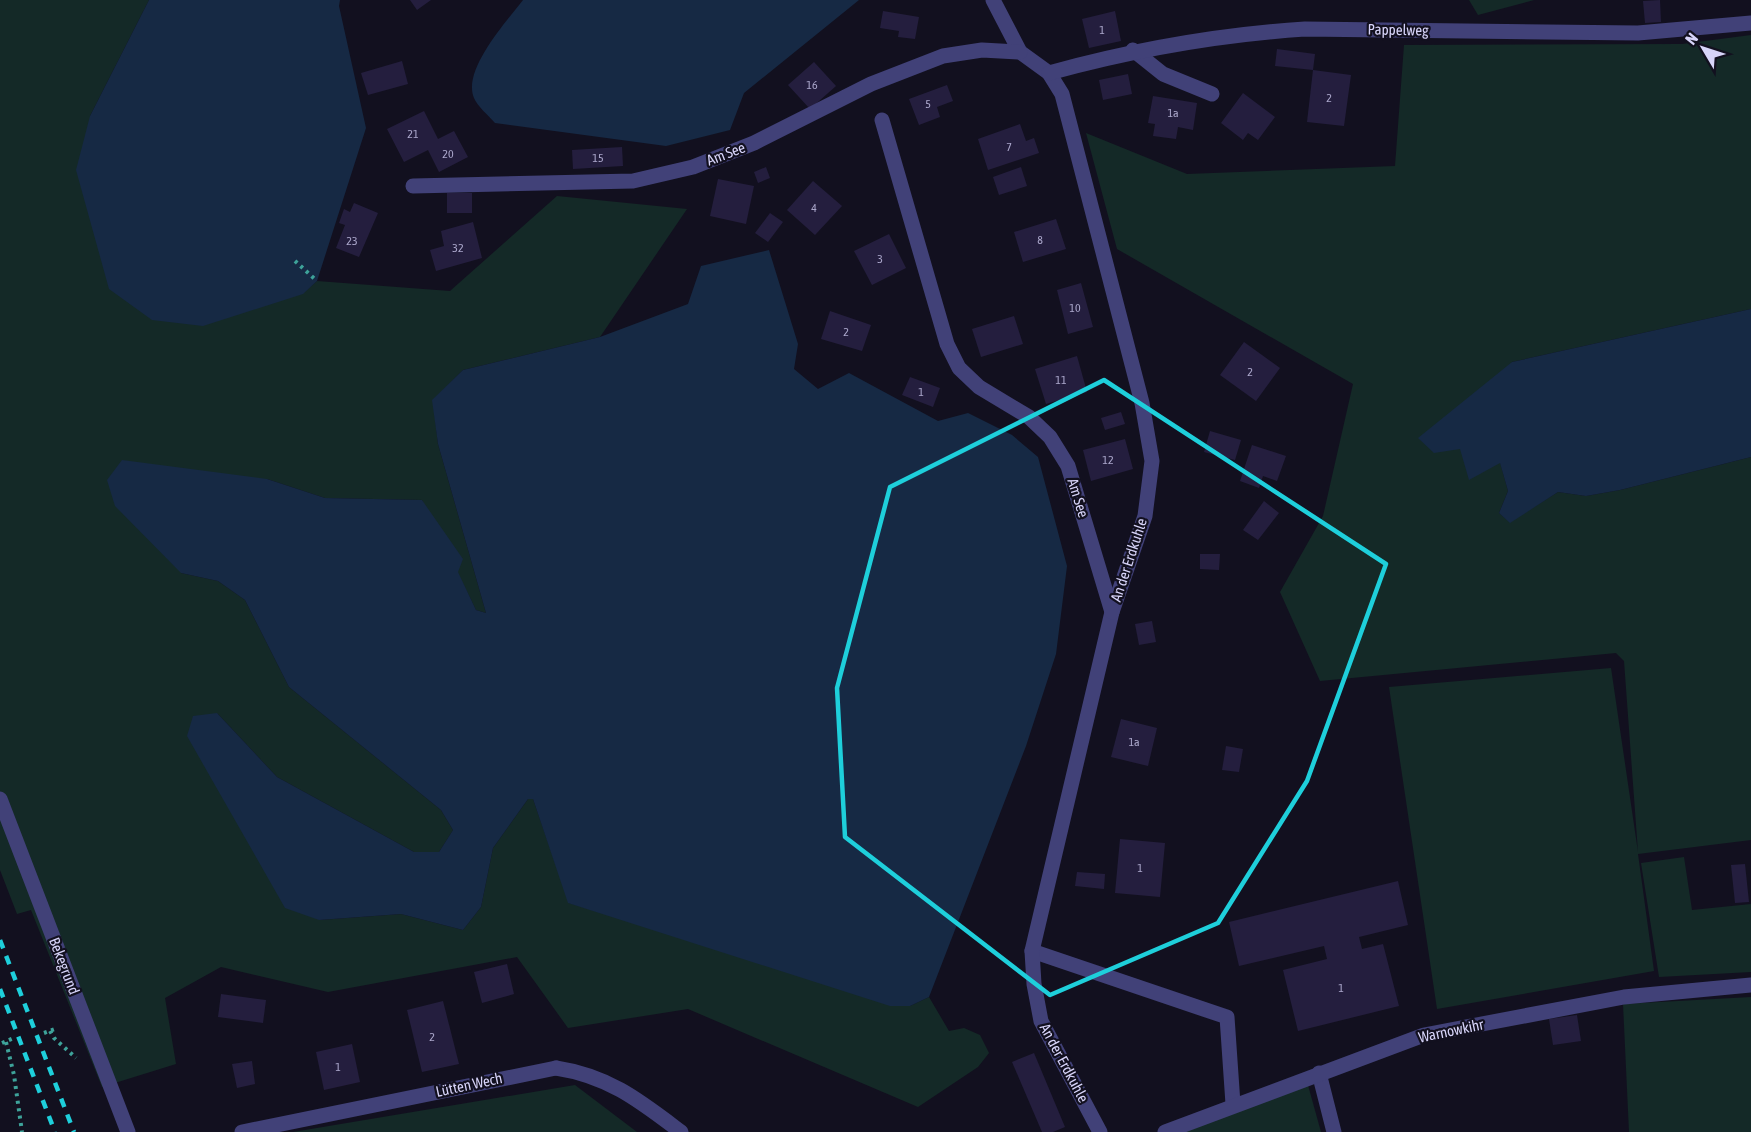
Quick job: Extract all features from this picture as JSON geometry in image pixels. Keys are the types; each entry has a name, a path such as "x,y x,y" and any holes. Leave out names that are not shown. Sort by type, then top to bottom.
{"street":[{"name":"An der Erdkuhle","path":"993,0 1020,52 1049,73 1062,94 1079,150 1142,403 1152,460 1144,516 1112,612 1032,951 1034,984 1041,1021 1100,1132"},
{"name":"Pappelweg","path":"1049,73 1133,50 1250,32 1305,29 1638,33 1751,23"},
{"name":"Am See","path":"413,186 633,181 693,167 754,143 871,84 943,56 982,50 1020,52"},
{"path":"1133,50 1163,74 1212,94"},
{"name":"Am See","path":"882,120 947,344 959,368 979,387 1029,417 1050,437 1068,466 1112,612"},
{"name":"Bekegrund","path":"0,800 128,1132"},
{"path":"1032,951 1227,1017 1233,1104"},
{"name":"Warnowkihr","path":"1166,1132 1233,1104 1424,1035 1624,997 1751,985"},
{"name":"Lütten Wech","path":"242,1132 556,1068 586,1072 635,1097 681,1132"},
{"path":"1319,1073 1334,1132"}],"path":[{"path":"295,261 317,281"},
{"path":"44,1033 53,1030 54,1038 75,1058"},
{"path":"14,1038 4,1043 14,1075 22,1132"}],"highlighted area":[{"path":"1104,380 1386,564 1307,781 1218,923 1050,995 845,837 837,688 890,487"}],"green space":[{"path":"0,0 149,0 90,116 302,294 317,281 450,291 557,196 687,209 600,337 463,370 433,400 438,444 486,613 476,610 422,500 325,498 267,479 181,573 218,581 245,600 289,687 441,810 453,830 439,852 414,852 277,777 217,713 319,920 401,914 463,930 481,907 493,848 528,799 533,799 569,903 910,1006 929,997 949,1031 964,1028 980,1035 989,1053 978,1067 918,1107 688,1009 568,1028 517,957 328,992 221,967 165,998 176,1064 102,1087 31,910 17,914 0,870"},
{"path":"1469,0 1534,0 1478,15"},
{"path":"1751,35 1751,309 1512,362 1460,449 1500,462 1508,491 1499,513 1510,522 1558,492 1586,496 1620,490 1751,457 1751,840 1638,854 1654,971 1437,1009 1389,687 1611,668 1638,852 1624,661 1616,653 1320,681 1280,592 1323,516 1353,384 1117,249 1086,133 1187,174 1395,166 1404,45 1682,44"},
{"path":"1684,857 1692,910 1751,904 1751,972 1659,977 1641,863"},
{"path":"1751,997 1751,1132 1629,1132 1623,1004"},
{"path":"1306,1078 1321,1132 1166,1132"},
{"path":"575,1085 637,1132 293,1132"}],"water":[{"path":"149,0 340,0 339,6 366,128 317,281 303,294 203,326 152,320 109,289 76,170 90,116"},
{"path":"523,0 859,0 744,93 730,130 666,146 495,123 480,108 474,98 472,87 474,74 488,46"},
{"path":"769,250 798,344 794,369 818,389 849,373 938,421 968,413 1012,435 1038,457 1067,566 1056,654 1026,746 929,997 910,1006 890,1006 568,903 533,799 528,799 493,848 481,907 463,930 401,914 319,920 285,908 187,736 193,716 217,713 277,777 414,852 439,852 453,830 441,810 289,687 245,600 218,581 181,573 115,506 107,480 122,460 267,479 325,498 422,500 463,559 458,572 476,610 486,613 438,444 432,400 463,370 600,337 688,304 701,266"},
{"path":"1751,309 1751,457 1620,490 1586,496 1558,492 1510,523 1499,513 1508,491 1500,463 1469,480 1460,449 1434,453 1418,438 1512,362"}],"building":[{"path":"410,0 431,0 417,10"},
{"path":"1660,0 1661,22 1645,23 1643,1"},
{"path":"883,11 919,17 915,39 898,37 899,31 880,28"},
{"path":"1115,11 1121,41 1089,48 1082,19"},
{"path":"1277,49 1315,54 1313,70 1275,66"},
{"path":"402,61 408,84 368,95 361,73"},
{"path":"814,62 836,86 810,109 788,85"},
{"path":"1313,70 1351,75 1344,126 1307,122"},
{"path":"1128,74 1132,94 1103,100 1099,80"},
{"path":"947,85 953,101 937,107 940,117 919,125 909,99"},
{"path":"1243,93 1275,117 1258,140 1248,133 1243,140 1221,123"},
{"path":"1153,96 1197,103 1193,130 1178,127 1176,139 1153,136 1155,124 1148,123"},
{"path":"424,111 438,139 454,131 468,157 439,172 428,150 404,162 387,129"},
{"path":"1020,124 1026,141 1034,138 1039,153 988,170 978,139"},
{"path":"622,147 623,166 573,169 572,150"},
{"path":"766,167 770,178 758,183 754,172"},
{"path":"1021,167 1027,186 999,195 993,177"},
{"path":"718,179 754,186 746,224 710,216"},
{"path":"813,181 842,206 815,235 787,210"},
{"path":"447,193 472,193 472,213 447,213"},
{"path":"354,203 378,213 359,257 336,248 345,225 339,223 344,209 350,212"},
{"path":"770,213 783,222 768,242 755,233"},
{"path":"1056,219 1066,249 1023,262 1014,232"},
{"path":"473,222 482,258 436,271 430,250 444,246 441,231"},
{"path":"889,234 906,268 872,285 854,251"},
{"path":"1081,283 1093,327 1068,334 1057,290"},
{"path":"830,311 871,325 862,351 821,339"},
{"path":"1014,316 1023,344 981,357 972,329"},
{"path":"1244,342 1280,368 1256,401 1220,375"},
{"path":"1077,356 1087,392 1046,404 1035,369"},
{"path":"910,377 940,388 933,407 902,395"},
{"path":"1121,412 1125,424 1105,430 1101,418"},
{"path":"1210,431 1241,440 1235,460 1204,452"},
{"path":"1125,439 1133,469 1091,481 1083,450"},
{"path":"1252,445 1286,456 1277,481 1263,476 1259,488 1240,481"},
{"path":"1264,501 1279,513 1258,540 1243,530"},
{"path":"1200,554 1220,554 1219,570 1200,569"},
{"path":"1152,621 1156,642 1139,645 1135,624"},
{"path":"1121,719 1157,728 1148,766 1111,757"},
{"path":"1226,746 1243,749 1239,772 1222,770"},
{"path":"1120,839 1165,843 1160,897 1115,893"},
{"path":"1745,864 1749,902 1735,903 1731,865"},
{"path":"1077,872 1105,874 1104,889 1075,886"},
{"path":"1398,881 1408,925 1359,937 1362,949 1383,944 1399,1006 1298,1031 1283,970 1327,959 1324,946 1239,966 1229,922"},
{"path":"507,964 514,994 482,1003 474,972"},
{"path":"221,994 266,1000 263,1023 218,1017"},
{"path":"443,1001 459,1064 422,1072 407,1010"},
{"path":"1577,1015 1581,1041 1553,1045 1549,1019"},
{"path":"352,1044 360,1082 324,1090 316,1052"},
{"path":"1034,1053 1065,1127 1053,1132 1042,1132 1012,1062"},
{"path":"252,1061 255,1084 237,1088 232,1064"}],"railway":[{"path":"0,940 74,1132"},
{"path":"0,989 55,1132"}]}
